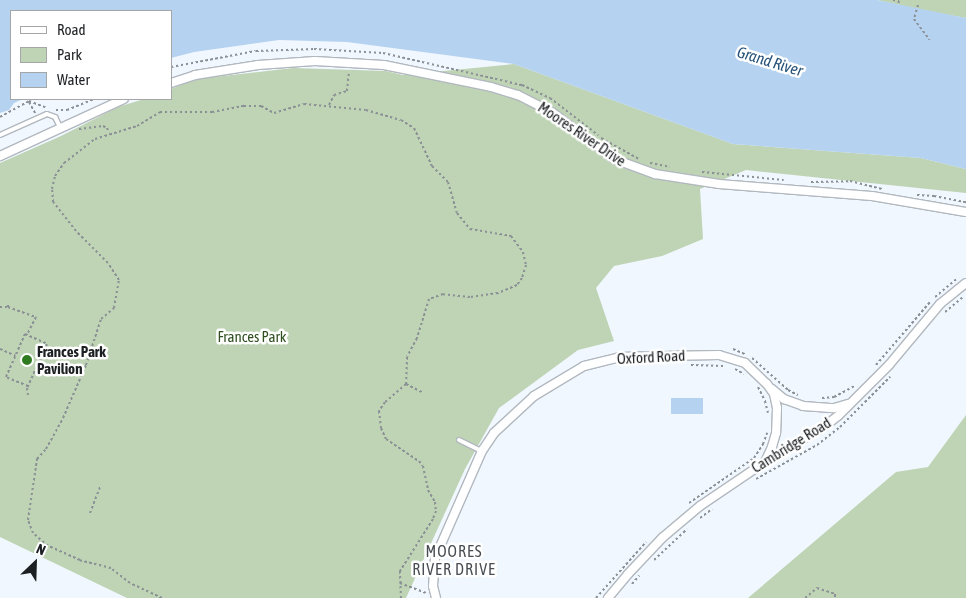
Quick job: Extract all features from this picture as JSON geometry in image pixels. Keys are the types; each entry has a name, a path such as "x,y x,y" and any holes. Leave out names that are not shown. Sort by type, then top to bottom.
{"street":[{"name":"Moores River Drive","path":"172,83 195,75 230,68 315,61 354,62 411,70 491,87 518,95 554,113 614,159 655,174 719,184 872,196 966,212"},
{"path":"0,156 122,100"},
{"name":"Cambridge Road","path":"608,598 662,538 700,506 765,462 825,426 889,365 934,311 966,283"},
{"name":"Oxford Road","path":"436,597 433,572 435,558 482,451 494,433 534,396 584,366 619,357 719,355 745,363 784,398 803,406 834,408 850,404"},
{"name":"Oxford Road","path":"765,462 772,448 778,421 774,394 767,384"}],"lane":[{"path":"0,135 37,118 52,115 60,127"},
{"path":"459,440 482,451"}],"path":[{"path":"893,0 899,1 898,4"},
{"path":"918,5 914,19 930,40"},
{"path":"172,67 256,51 295,49 355,51 407,58 522,86 550,98 599,137 620,150 646,162 672,168"},
{"path":"329,105 334,95 347,91 349,87 349,72 354,62 355,51"},
{"path":"0,117 29,101 56,110 67,110 92,100"},
{"path":"29,101 37,118"},
{"path":"162,598 130,583 110,568 80,560 48,546 33,533 28,520 38,459 46,449 63,418 86,365 101,319 114,308 119,280 108,263 76,231 53,202 52,189 55,176 64,163 95,139 136,126 160,112 212,112 244,106 261,106 274,112 304,104 329,105 382,114 401,120 414,128 432,166 448,182 457,213 470,229 511,236 523,252 526,265 522,278 517,285 498,293 483,296 442,294 429,299 417,338 407,357 406,384 384,402 379,410 381,428 386,439 419,461 423,466 428,490 435,502 436,511 428,527 400,571 400,598"},
{"path":"702,172 792,181"},
{"path":"810,182 850,181 887,189"},
{"path":"910,194 966,202"},
{"path":"871,371 918,315 938,294 960,277"},
{"path":"8,302 8,307"},
{"path":"0,307 8,307 36,317 6,377 28,386"},
{"path":"27,335 47,344 28,386 28,395"},
{"path":"0,348 16,356"},
{"path":"733,349 758,361 788,390 803,396"},
{"path":"39,370 42,363"},
{"path":"689,365 730,367 745,375"},
{"path":"819,399 849,391 860,382"},
{"path":"406,384 424,393"},
{"path":"755,384 765,402 768,417"},
{"path":"682,509 754,458 767,432"},
{"path":"90,513 101,485"},
{"path":"596,598 646,542"},
{"path":"400,583 436,597"},
{"path":"805,598 817,588 835,594 835,598"}],"green space":[{"path":"877,0 966,0 966,18 932,12"},
{"name":"Frances Park","path":"514,64 733,144 921,158 966,169 966,193 746,170 700,189 703,239 662,256 614,266 596,288 614,341 578,350 499,408 465,469 406,598 127,598 0,537 0,163 61,136 118,107 141,100 172,100 172,89 196,79 293,68 386,71 403,75"},
{"path":"966,415 966,598 748,598 896,472 928,467"}],"water":[{"name":"Grand River","path":"0,0 877,0 966,18 966,169 921,158 733,144 514,64 347,42 279,40 194,52 172,58 172,10 10,10 10,100 21,100 14,103 9,110 0,113"},
{"path":"671,398 703,398 703,414 671,414"}],"place":[{"name":"Frances Park Pavilion","path":"27,360"}],"district":[{"name":"MOORES RIVER DRIVE","path":"454,560"}]}
